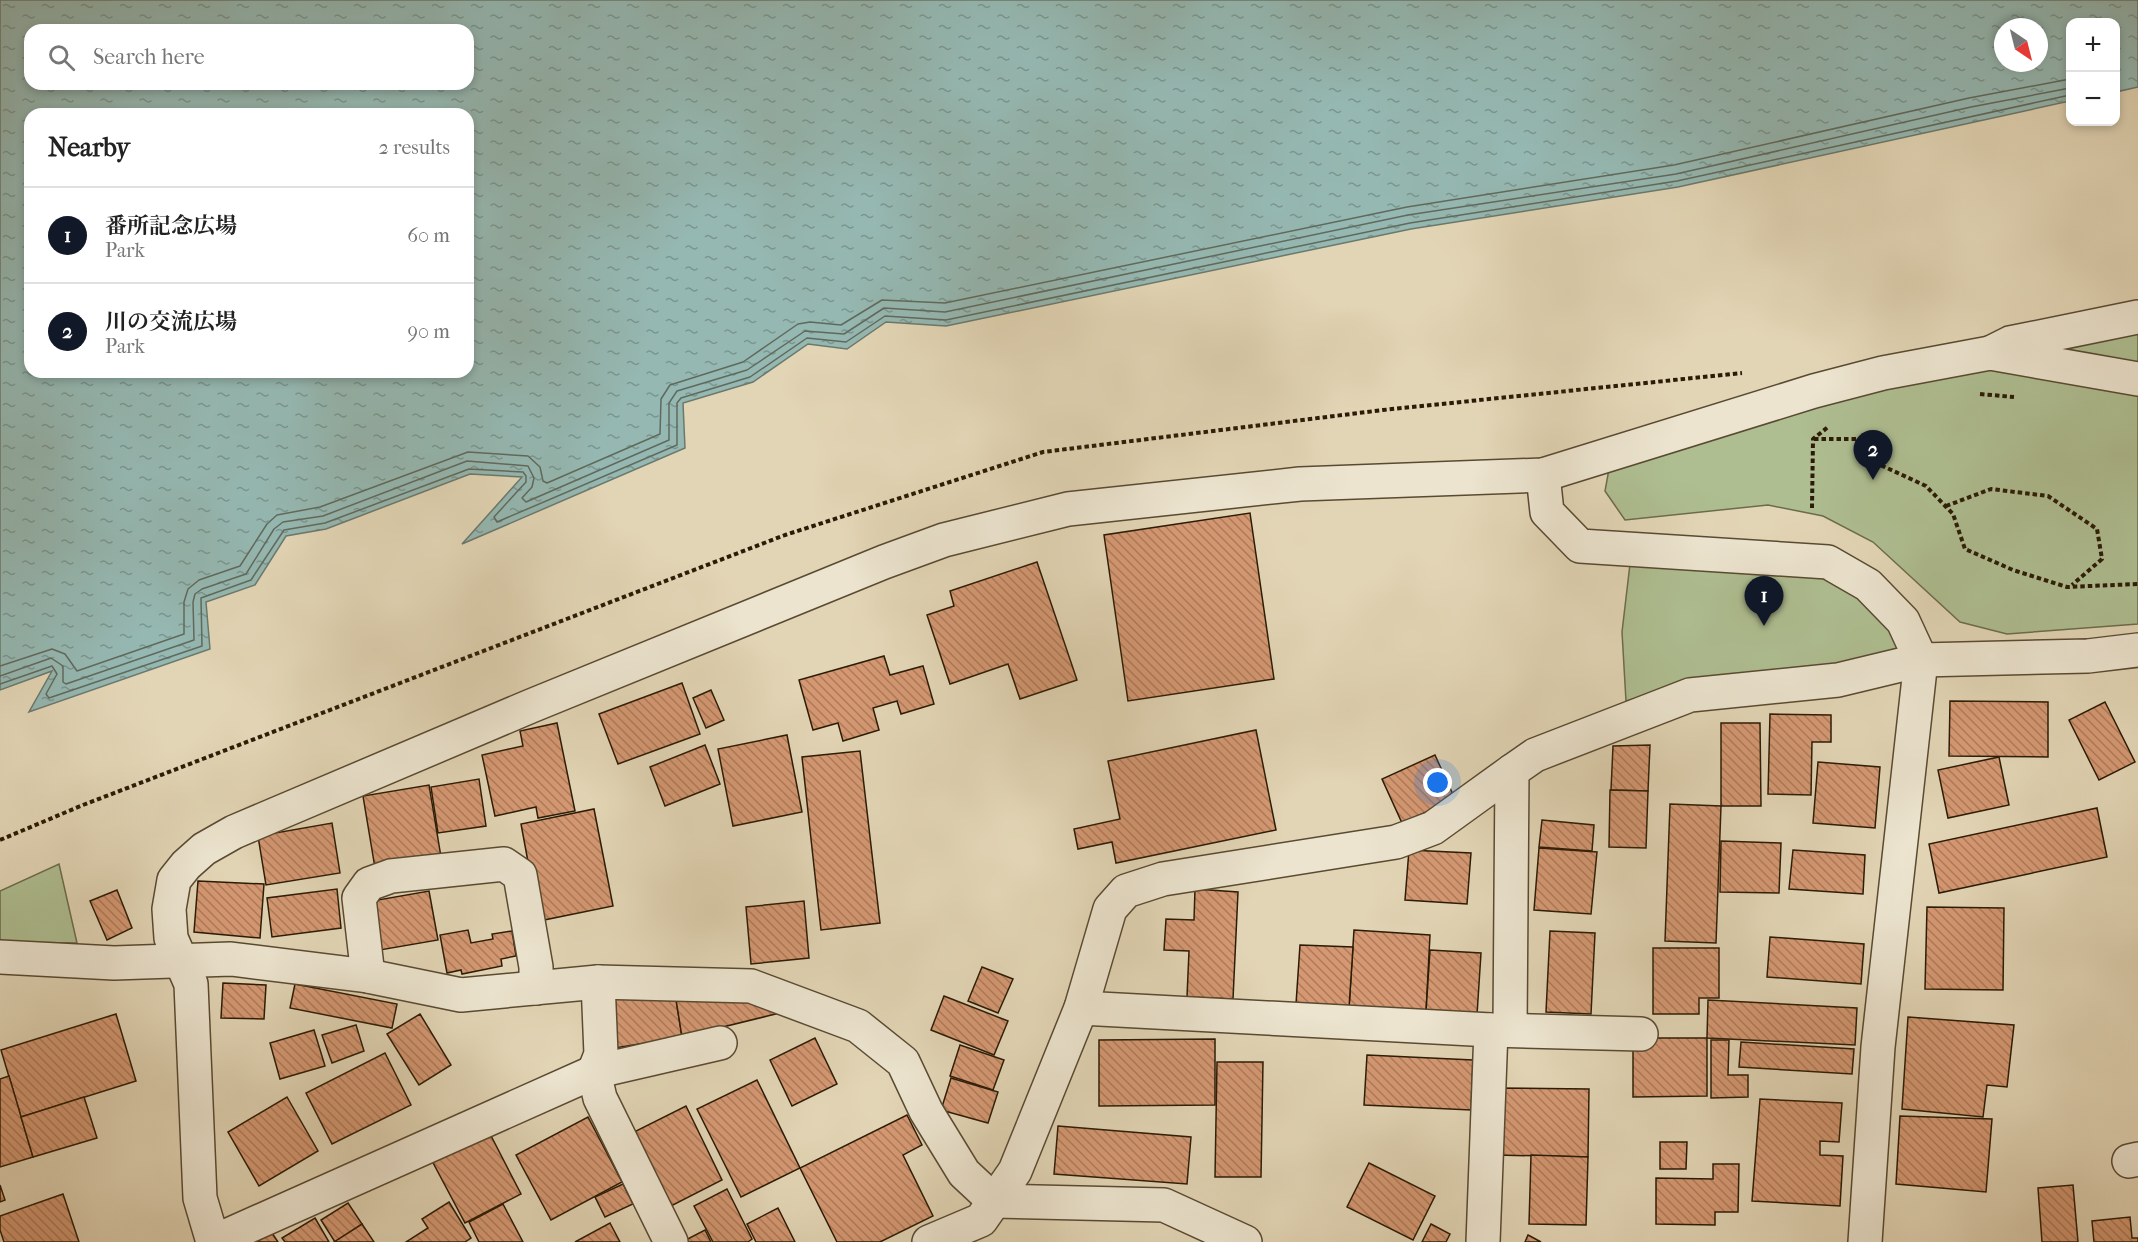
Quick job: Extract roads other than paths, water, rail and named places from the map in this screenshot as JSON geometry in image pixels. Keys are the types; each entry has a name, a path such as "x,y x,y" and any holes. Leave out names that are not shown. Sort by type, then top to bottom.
{"street":[{"path":"720,1043 594,1072 213,1242 200,1198 191,984 171,938 169,909 174,880 204,849 234,832 531,706 944,540 1068,509 1300,484 1543,475 1814,391 1883,373 1990,353 2010,343 2138,317"},
{"path":"1990,353 2138,379"},
{"path":"1543,475 1547,512 1580,546 1828,562 1868,585 1903,621 1921,660 1878,1047 1865,1242"},
{"path":"929,1242 981,1220 1015,1171 1081,1008 1110,909 1126,891 1163,879 1396,842 1433,828 1535,755 1690,695 1838,680 1921,660 2088,656 2138,650"},
{"path":"1483,1242 1500,1029 1512,771"},
{"path":"368,976 359,898 369,884 392,876 504,864 520,875 536,967 536,988"},
{"path":"0,957 114,963 231,959 368,976 461,995 598,982 751,986 858,1026 903,1062 926,1111 964,1173 994,1201 1164,1205 1245,1242"},
{"path":"598,982 601,1054 594,1072 600,1098 671,1242"},
{"path":"1081,1008 1641,1034"}],"water":[{"path":"0,0 2138,0 2138,87 2120,91 2120,18 2066,18 2066,102 1678,187 1411,229 946,326 886,322 847,349 808,344 753,382 683,403 685,448 462,544 522,477 470,474 326,529 286,536 255,585 206,602 210,649 29,712 52,671 0,690"}],"place":[{"name":"川の交流広場","path":"1873,480"},
{"name":"番所記念広場","path":"1764,626"}]}
